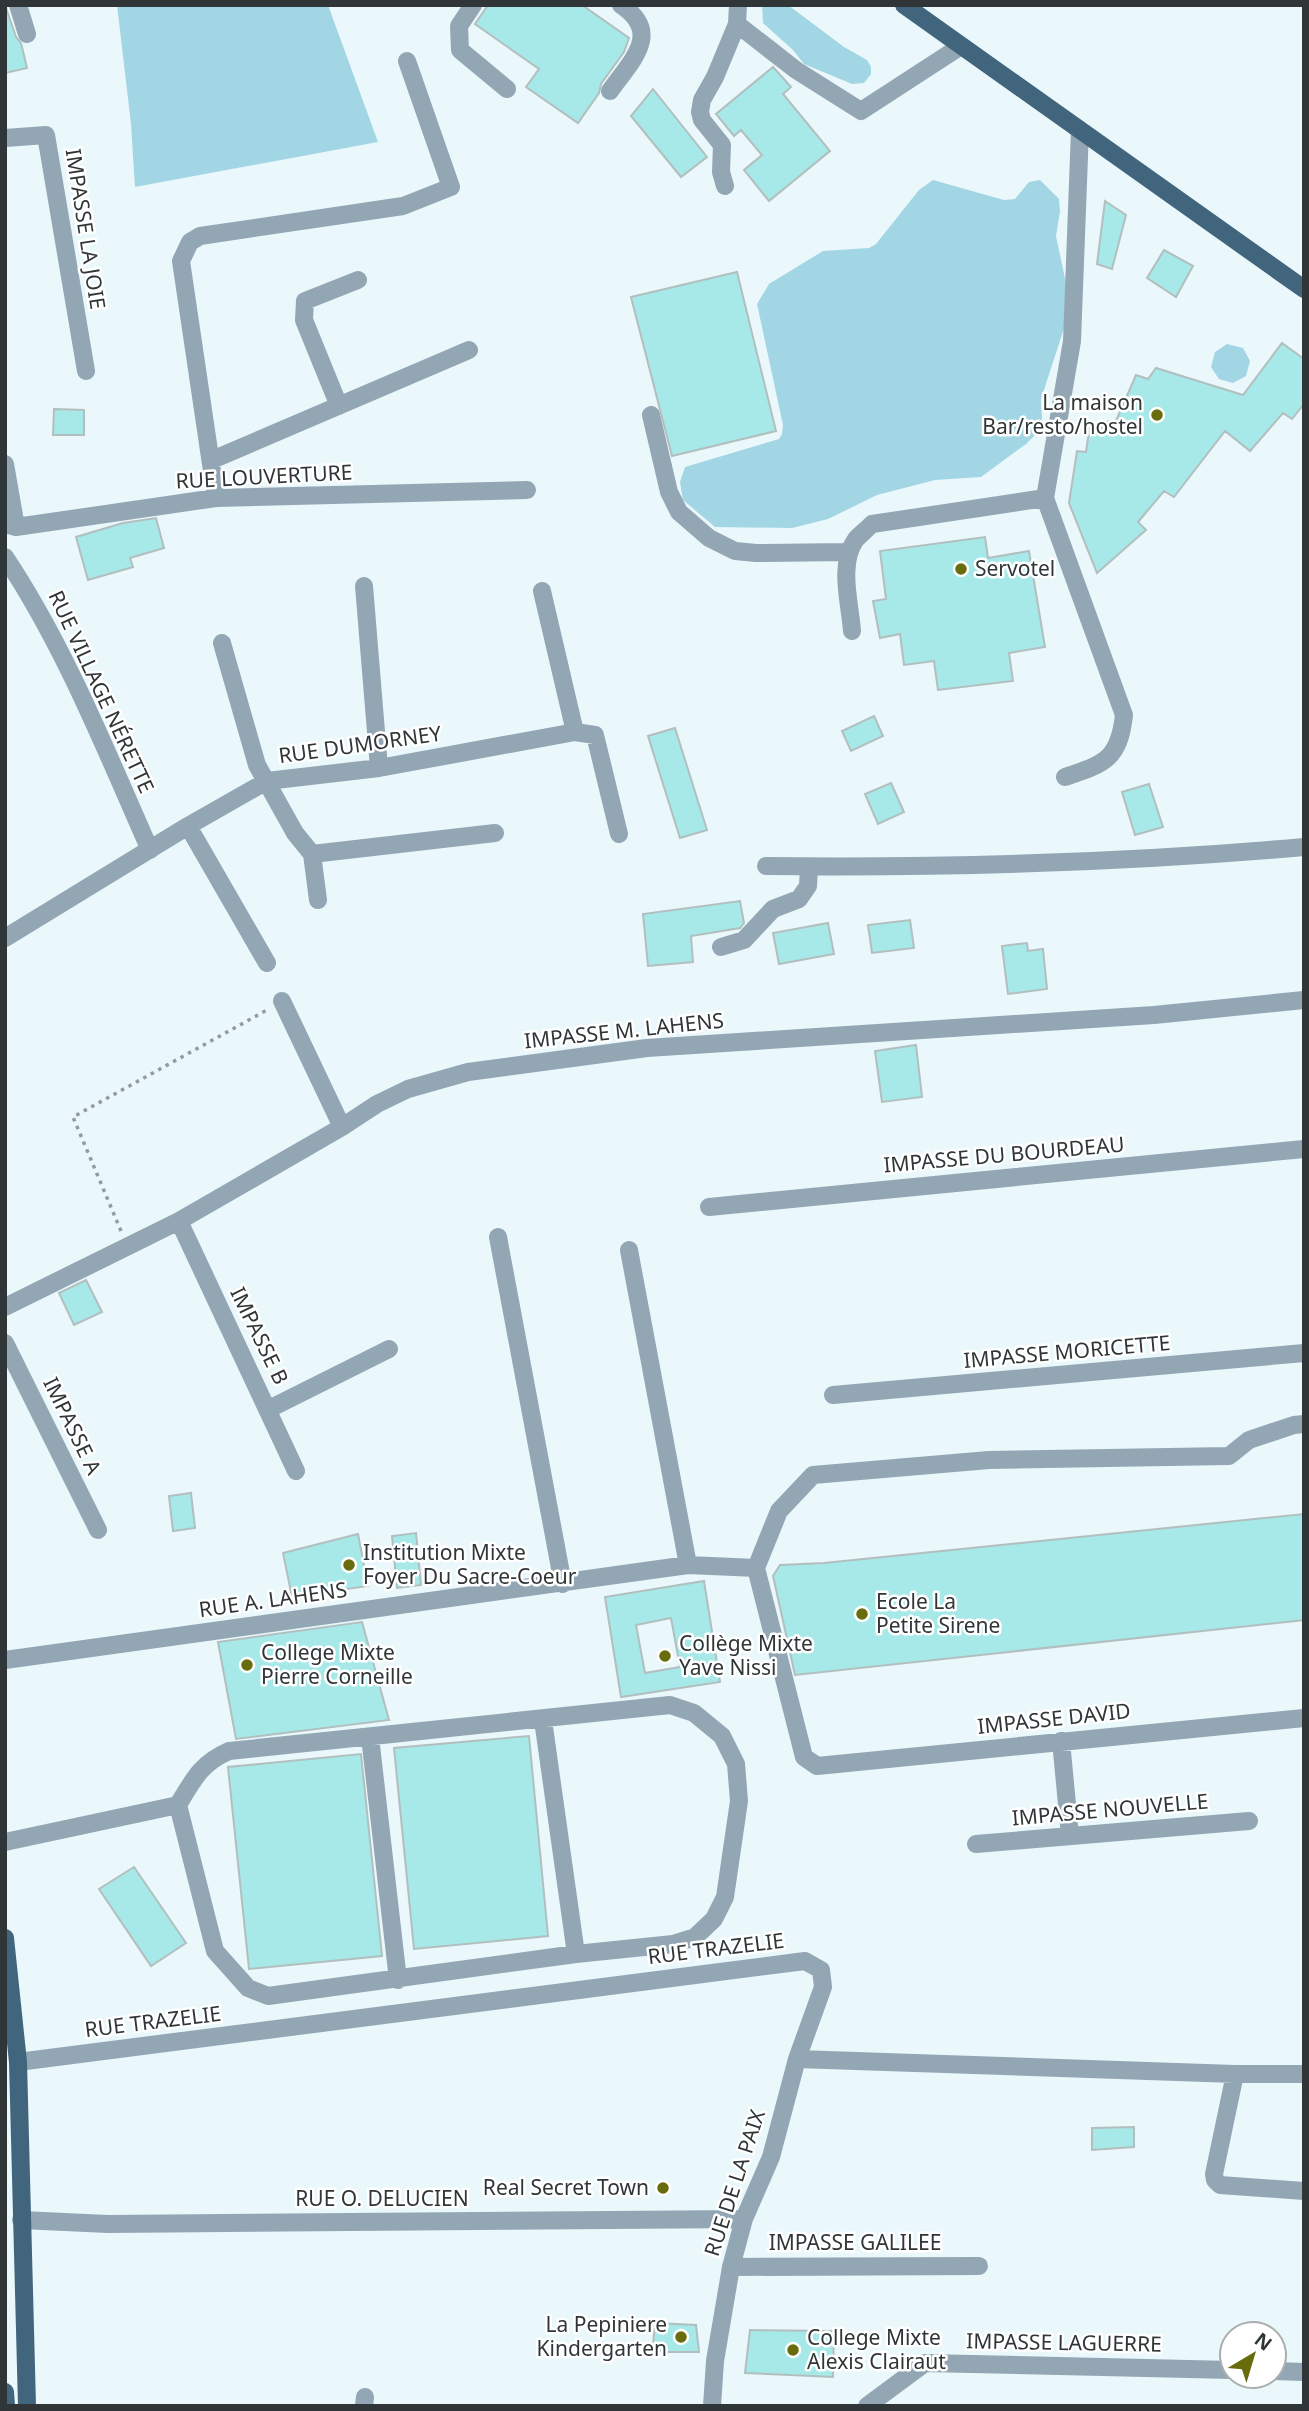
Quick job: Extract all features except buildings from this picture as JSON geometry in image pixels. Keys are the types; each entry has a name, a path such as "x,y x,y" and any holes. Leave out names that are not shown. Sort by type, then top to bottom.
{"main road":[{"path":"904,5 1304,289"},
{"path":"5,1938 18,2062 27,2406"},
{"path":"5,2392 6,2406"}],"street":[{"path":"18,5 27,34"},
{"path":"473,5 459,26 460,50 507,89"},
{"path":"610,90 642,45 641,27 636,17 621,5"},
{"path":"725,186 720,172 722,145 702,120 700,111 702,100 715,77 737,24 738,5"},
{"path":"737,24 796,70 861,111 961,46"},
{"path":"216,498 184,296 181,261 190,242 200,236 402,206 451,187 407,61"},
{"path":"1065,777 1101,765 1115,750 1122,737 1124,715 1045,498 1072,341 1080,130"},
{"name":"IMPASSE LA JOIE","path":"5,138 46,135 86,371"},
{"path":"340,405 304,320 305,301 358,280"},
{"path":"212,460 469,350"},
{"path":"651,415 669,492 679,512 709,538 735,551 849,552"},
{"path":"5,464 10,525"},
{"name":"RUE LOUVERTURE","path":"10,525 216,498 527,490"},
{"path":"852,631 846,568 849,552 857,538 872,524 1045,498"},
{"name":"RUE VILLAGE NÉRETTE","path":"5,557 34,599 150,850"},
{"path":"364,586 379,768"},
{"path":"542,591 575,732"},
{"path":"222,643 257,765 295,833 312,854 318,900"},
{"name":"RUE DUMORNEY","path":"5,938 267,781 379,768 575,732 595,735 619,835"},
{"path":"188,826 267,963"},
{"path":"312,854 495,833"},
{"path":"766,866 1183,858 1304,847"},
{"path":"722,947 744,940 773,909 799,898 809,879 809,867"},
{"name":"IMPASSE M. LAHENS","path":"5,1307 179,1221 408,1088 468,1072 647,1048 1140,1016 1304,1000"},
{"path":"282,1002 342,1127"},
{"name":"IMPASSE DU BOURDEAU","path":"709,1206 1304,1149"},
{"name":"IMPASSE B","path":"179,1221 296,1471"},
{"path":"498,1237 563,1584"},
{"path":"629,1250 688,1565"},
{"name":"IMPASSE A","path":"5,1343 98,1530"},
{"path":"269,1409 389,1349"},
{"name":"IMPASSE MORICETTE","path":"833,1395 1304,1353"},
{"path":"756,1568 779,1511 813,1475 989,1461 1229,1456 1249,1440 1304,1424"},
{"name":"RUE A. LAHENS","path":"5,1660 688,1565 756,1568"},
{"name":"IMPASSE DAVID","path":"756,1568 804,1757 817,1766 1304,1718"},
{"path":"670,1705 694,1713 722,1737 736,1764 738,1801 731,1856 725,1897 714,1919 695,1937 673,1944 576,1954 268,1996 248,1988 215,1951 178,1805 195,1777 211,1758 229,1751 543,1720 670,1705"},
{"path":"543,1720 576,1954"},
{"path":"370,1737 398,1980"},
{"path":"1061,1741 1070,1836"},
{"path":"5,1842 178,1805"},
{"name":"IMPASSE NOUVELLE","path":"976,1844 1249,1821"},
{"name":"RUE TRAZELIE","path":"18,2062 805,1961 821,1970 822,1987 797,2059"},
{"path":"797,2059 1304,2074"},
{"name":"RUE DE LA PAIX","path":"712,2406 715,2361 731,2267 744,2219 771,2157 797,2059"},
{"path":"1235,2074 1215,2180 1220,2185 1304,2191"},
{"name":"RUE O. DELUCIEN","path":"21,2220 108,2224 744,2219"},
{"name":"IMPASSE GALILEE","path":"731,2267 979,2266"},
{"name":"IMPASSE LAGUERRE","path":"867,2406 925,2363 1218,2370"}],"path":[{"path":"127,1246 72,1117 282,1002"}],"shaded area":[{"path":"117,5 328,5 378,142 135,187 131,124"},
{"path":"762,5 788,5 844,47 867,60 871,74 864,83 852,84 804,64 793,50 763,23"},
{"path":"933,180 1004,200 1015,199 1029,182 1040,180 1059,199 1056,236 1067,288 1068,316 1041,399 1042,420 1038,432 981,477 935,480 877,495 828,519 792,528 715,527 683,500 680,482 685,467 779,439 782,434 783,425 757,304 769,284 823,251 869,248 876,244 919,190"},
{"path":"1227,344 1243,348 1250,361 1246,376 1233,383 1219,379 1211,367 1215,352"}],"place":[{"name":"La maison Bar/resto/hostel","path":"1157,415"},
{"name":"Servotel","path":"961,569"},
{"name":"Institution Mixte Foyer Du Sacre-Coeur","path":"349,1565"},
{"name":"Ecole La Petite Sirene","path":"862,1614"},
{"name":"Collège Mixte Yave Nissi","path":"665,1656"},
{"name":"College Mixte Pierre Corneille","path":"247,1665"},
{"name":"Real Secret Town","path":"663,2188"},
{"name":"La Pepiniere Kindergarten","path":"681,2337"},
{"name":"College Mixte Alexis Clairaut","path":"793,2350"}]}
